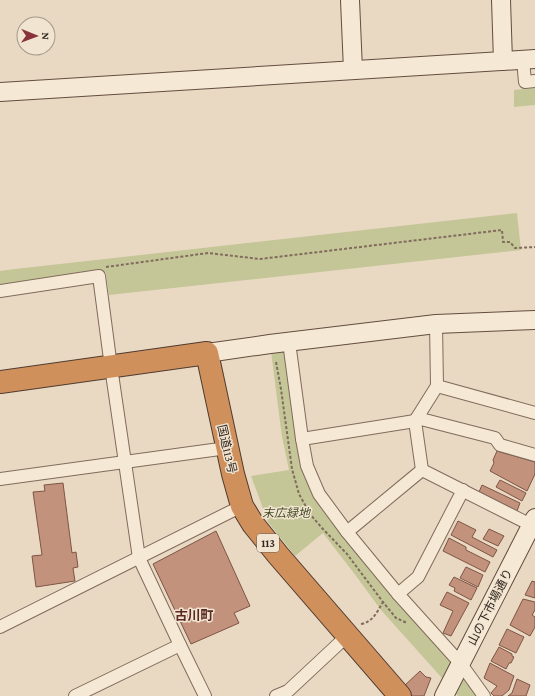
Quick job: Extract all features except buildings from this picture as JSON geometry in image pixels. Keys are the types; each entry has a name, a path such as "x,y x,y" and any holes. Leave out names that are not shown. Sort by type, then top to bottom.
{"highway":[{"path":"0,382 207,353"},
{"name":"国道113号","path":"207,353 227,448 242,506 253,524 352,630 400,696"}],"street":[{"path":"350,0 353,70"},
{"path":"500,0 503,61"},
{"path":"0,92 529,59 525,82 535,81"},
{"path":"0,291 99,276 139,558 205,696"},
{"path":"207,353 436,324 535,320"},
{"path":"422,470 416,420 437,386 436,324"},
{"path":"289,342 307,466 319,494 347,532 398,594 461,664 484,696"},
{"path":"437,386 535,413"},
{"path":"302,439 416,420 495,438 500,446 535,455"},
{"path":"0,479 227,448"},
{"path":"347,532 422,470"},
{"path":"422,470 534,523"},
{"path":"398,594 418,577 463,490"},
{"path":"0,628 242,506"},
{"name":"山の下市場通り","path":"444,696 534,523"},
{"path":"276,696 288,691 352,630"},
{"path":"75,696 180,645"}],"path":[{"path":"100,268 208,253 260,259 502,230 503,242 510,242 515,248 535,247"},
{"path":"352,630 372,619 383,602"}],"green space":[{"path":"535,88 535,105 514,107 514,90"},
{"path":"517,213 521,250 109,295 106,273 0,289 0,271"},
{"name":"末広緑地","path":"289,342 302,439 319,494 484,696 458,696 381,610 323,533 295,556 268,522 251,476 289,470 282,437 270,344"}],"district":[{"name":"古川町","path":"194,615"}]}
